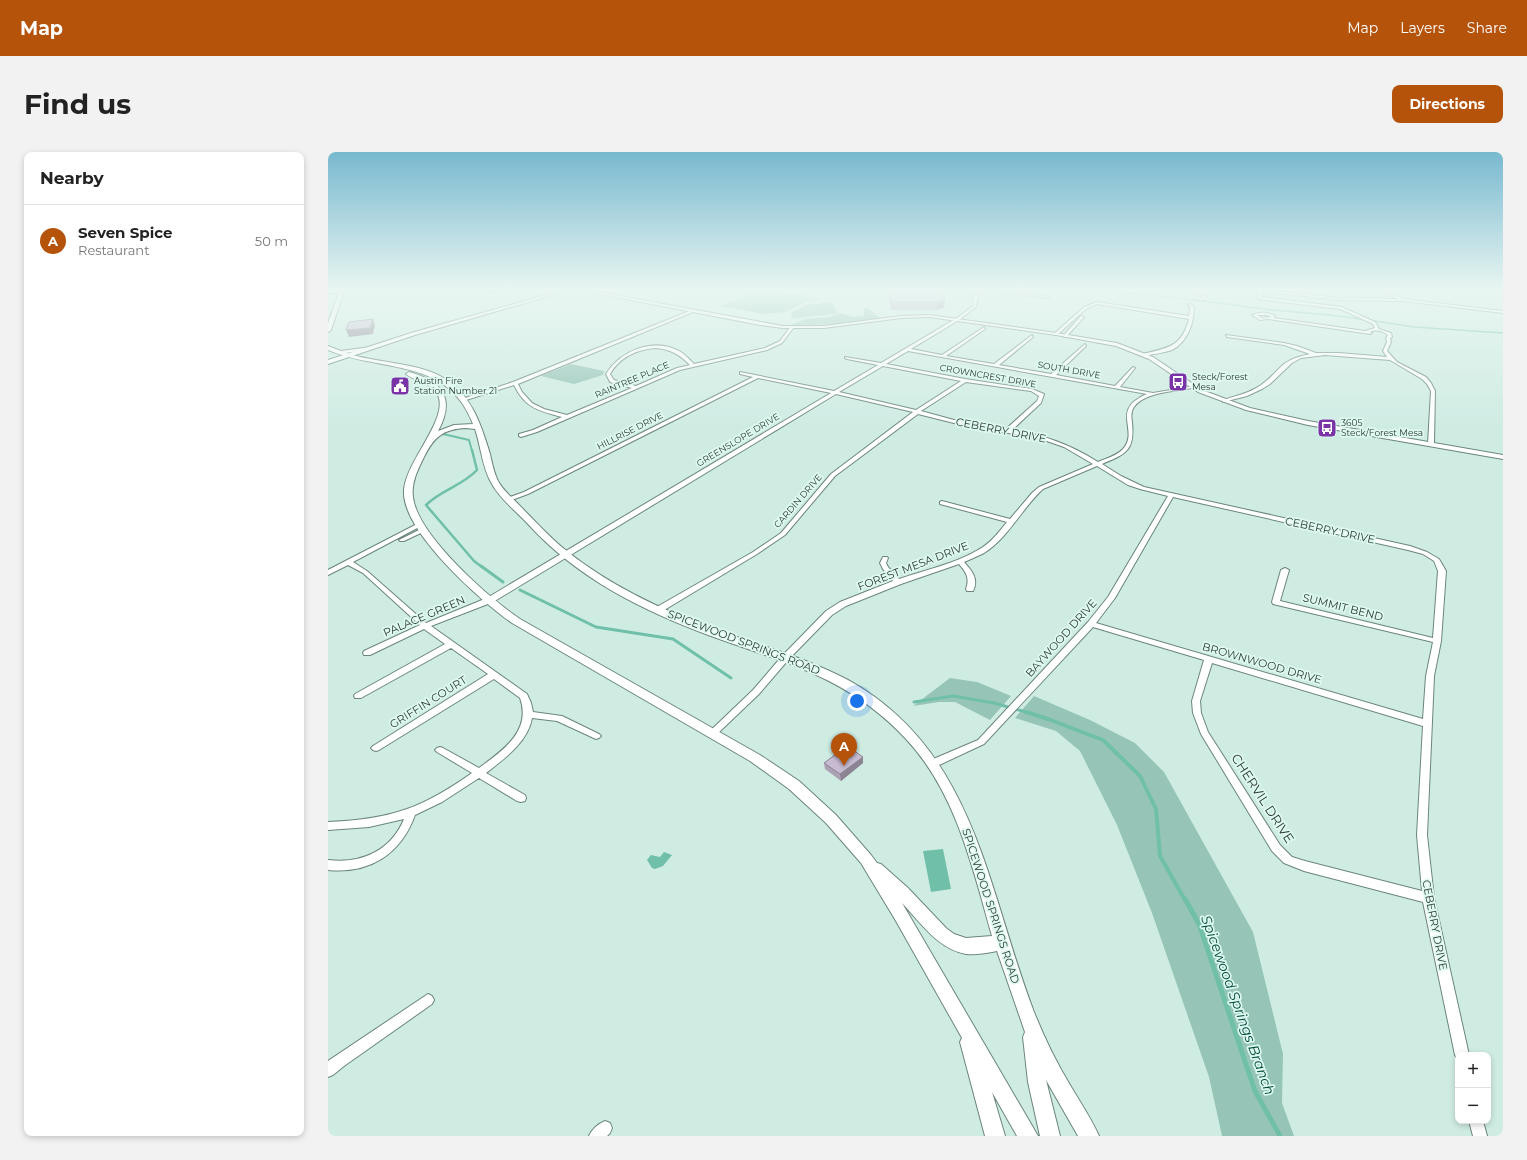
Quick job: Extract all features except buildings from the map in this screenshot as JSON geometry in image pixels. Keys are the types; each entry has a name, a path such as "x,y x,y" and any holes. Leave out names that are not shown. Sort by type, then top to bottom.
{"main road":[{"path":"329,351 346,352 368,348"},
{"path":"329,351 338,359 406,373 444,389 455,397 416,466 408,489 409,502 413,514 421,527 458,574 472,587 516,621 713,733 755,758 794,785 831,819 866,859 905,895 940,932 952,941 965,946 979,946 1003,942"},
{"name":"SPICEWOOD SPRINGS ROAD","path":"329,351 429,373 447,382 453,402"},
{"name":"SPICEWOOD SPRINGS ROAD","path":"434,385 443,395 474,415 496,485 552,544 565,554 609,585 658,610 715,633 786,656 820,670 849,686 883,710 911,735 934,763 964,822 977,857 1012,975 1031,1026 1049,1067 1089,1136"},
{"path":"431,439 445,429 454,426 468,425 478,427"},
{"path":"866,859 902,916 1028,1136"},
{"path":"964,1024 995,1136"},
{"path":"1031,1026 1037,1082 1050,1136"}],"street":[{"path":"328,362 413,335"},
{"path":"453,402 515,383 633,335"},
{"name":"RAINTREE PLACE","path":"521,435 535,431 672,372 766,349 781,342 786,335"},
{"name":"GREENSLOPE DRIVE","path":"490,600 932,335"},
{"path":"943,356 974,335"},
{"path":"1060,335 1117,345 1144,355 1192,387 1225,401 1275,416 1503,457"},
{"path":"1144,355 1167,350 1179,344 1185,335"},
{"path":"1390,335 1385,351 1390,359"},
{"path":"996,365 1032,336"},
{"path":"1227,336 1292,346 1309,351 1316,355"},
{"path":"1383,336 1388,338"},
{"path":"1052,376 1085,345"},
{"path":"635,387 612,381 608,374 615,362 620,358 643,349 659,347 673,350 693,366"},
{"name":"SOUTH DRIVE","path":"908,350 1156,394"},
{"path":"1225,401 1262,387 1289,363 1316,355 1390,359 1416,373 1426,380 1431,386 1433,391 1431,444"},
{"name":"CROWNCREST DRIVE","path":"847,358 965,380 1032,390 1042,395 1039,402 1008,430"},
{"path":"1117,387 1133,368"},
{"name":"CEBERRY DRIVE","path":"742,373 836,393 961,423 1033,435 1068,446 1080,452 1130,484 1171,495 1410,548 1425,553 1437,560 1442,571 1437,641 1430,676 1422,835 1428,898 1461,1052"},
{"name":"HILLRISE DRIVE","path":"509,499 526,494 758,376"},
{"name":"CARDIN DRIVE","path":"658,610 783,534 833,475 895,430 905,420 965,380"},
{"path":"515,383 524,398 533,407 567,417"},
{"name":"FOREST MESA DRIVE","path":"713,733 756,692 786,656 829,613 843,604 898,582 960,561 982,551 991,544 1041,488 1098,464 1126,450 1130,443 1131,437 1128,416 1130,409 1138,401 1156,394 1192,387"},
{"name":"BAYWOOD DRIVE","path":"934,763 981,742 1006,717 1091,624 1112,598 1171,495"},
{"path":"942,503 1011,522"},
{"path":"328,573 365,553 396,542 421,527"},
{"path":"885,558 883,563 885,568 898,582"},
{"path":"960,561 972,577 973,582 970,589"},
{"path":"328,826 373,822 411,813 444,796 478,773 509,749 521,735 526,726 529,715 528,705 524,696 425,626 365,572 348,562"},
{"name":"SUMMIT BEND","path":"1285,570 1276,602 1437,641"},
{"name":"PALACE GREEN","path":"367,653 425,626 490,600"},
{"name":"BROWNWOOD DRIVE","path":"1091,624 1428,724"},
{"path":"358,696 450,645"},
{"name":"CHERVIL DRIVE","path":"1209,659 1196,701 1197,713 1204,732 1276,848 1288,860 1304,866 1428,898"},
{"name":"GRIFFIN COURT","path":"376,748 493,675"},
{"path":"529,715 559,718 596,736"},
{"path":"440,750 521,798"},
{"path":"328,866 338,868 354,866 380,855 403,835 411,813"},
{"path":"328,1070 428,1000"},
{"path":"1477,1124 1480,1136"}],"shaded area":[{"path":"571,364 604,371 603,375 574,384 541,376"},
{"path":"950,678 977,682 1011,696 990,720 955,702 939,702 913,706"},
{"path":"1034,696 1090,720 1135,743 1164,772 1253,932 1283,1054 1282,1103 1294,1136 1222,1136 1209,1077 1152,913 1117,825 1080,751 1056,731 1015,718"},
{"path":"943,849 951,889 931,892 923,851"},
{"path":"664,852 672,855 663,866 655,869 652,868 647,860 651,855 660,857"}],"waterway":[{"name":"Spicewood Springs Branch","path":"443,434 469,440 472,451"},
{"name":"Spicewood Springs Branch","path":"472,450 477,470 465,480 438,495 426,505 474,561 482,567"},
{"name":"Spicewood Springs Branch","path":"481,566 503,582"},
{"name":"Spicewood Springs Branch","path":"520,590 596,627 673,639 731,678"},
{"name":"Spicewood Springs Branch","path":"914,702 953,696 994,703 1029,713"},
{"name":"Spicewood Springs Branch","path":"1026,712 1103,740 1140,776 1156,809 1160,856 1185,900"},
{"name":"Spicewood Springs Branch","path":"1185,899 1199,924 1255,1091 1280,1136"}],"place":[{"name":"Steck/Forest Mesa","path":"1178,382"},
{"name":"Austin Fire Station Number 21","path":"400,386"},
{"name":"3605 Steck/Forest Mesa","path":"1327,428"},
{"name":"Seven Spice","path":"844,766"}]}
